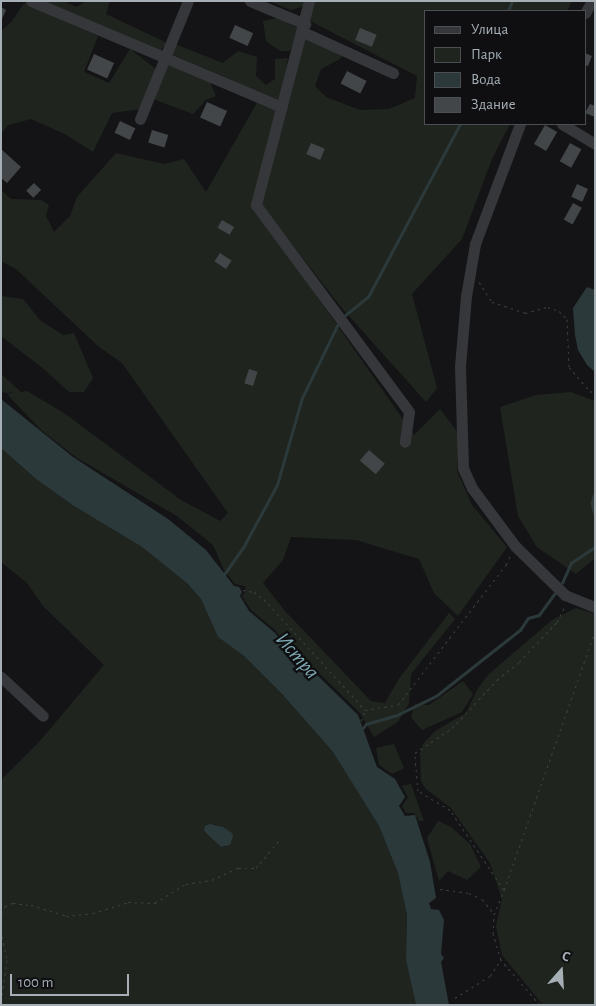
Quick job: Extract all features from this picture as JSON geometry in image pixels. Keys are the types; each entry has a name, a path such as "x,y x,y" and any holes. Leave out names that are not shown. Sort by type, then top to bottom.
{"street":[{"path":"31,1 282,107"},
{"path":"140,119 188,1"},
{"path":"250,1 393,73"},
{"path":"309,1 304,28 256,205 409,412 405,442"},
{"path":"520,125 475,244 466,296 460,366 463,468 472,488 515,546 564,595 595,607"},
{"path":"564,125 595,144"},
{"path":"1,677 43,716"}],"path":[{"path":"470,272 492,302 525,313 548,307 559,311 567,319 569,367 595,393"},
{"path":"365,710 398,705 506,565 515,546"},
{"path":"243,590 254,592 264,599 365,710"},
{"path":"504,890 450,810 418,791 415,753 452,728 497,680 519,662 557,622 566,604 564,595"},
{"path":"540,1005 501,960 493,934 494,915 595,632"},
{"path":"361,721 365,710"},
{"path":"1,914 6,906 13,902 31,905 66,916 93,913 128,902 155,903 186,884 212,880 238,868 256,868 280,839"},
{"path":"440,889 469,893 482,900 494,915"},
{"path":"1,930 7,960 1,1003"},
{"path":"455,998 490,976 501,960"}],"green space":[{"path":"39,1 63,1 76,7 87,1 110,1 106,14 167,43 160,51"},
{"path":"269,1 306,1 305,6 291,10"},
{"path":"313,1 572,1 568,10 424,10 424,125 509,125 492,159 462,239 412,294 437,388 426,402 341,307 260,203 304,36 344,54 340,59 321,69 315,86 326,97 360,110 389,109 415,98 417,76 310,21"},
{"path":"24,3 98,36 84,72 109,83 130,49 157,70 141,109 112,113 93,152 65,134 31,119 8,125 1,134 1,31 12,21"},
{"path":"277,18 297,28 298,38 290,51 280,51 266,41 263,21"},
{"path":"175,44 223,63 238,51 257,57 256,76 266,85 275,79 275,59 288,58 284,84 279,100 171,54"},
{"path":"167,63 209,80 216,96 206,100 193,114 153,99"},
{"path":"258,101 279,109 253,205 414,435 440,409 459,434 457,471 472,505 507,547 458,616 434,593 419,559 356,540 291,537 283,560 263,583 285,611 371,701 385,703 398,680 449,613 455,619 411,674 409,703 398,722 374,737 360,713 319,673 303,665 274,629 251,610 242,596 246,591 245,586 235,584 224,570 213,545 177,516 77,458 41,430 7,394 16,392 5,393 1,390 1,374 21,392 27,391 64,413 181,500 220,521 228,513 122,363 98,346 16,269 1,261 1,190 11,199 41,200 49,205 46,216 54,232 70,216 77,197 116,153 164,164 184,159 206,192"},
{"path":"1,296 23,299 40,320 63,335 74,333 93,378 84,392 69,392 45,370 1,336"},
{"path":"571,392 595,401 595,558 576,574 537,547 518,516 500,407 536,395"},
{"path":"1,448 36,479 74,506 142,547 188,584 201,599 218,637 244,656 283,695 333,752 379,826 398,873 407,915 406,960 416,1005 1,1005 1,780 39,742 104,665 43,606 27,583 1,562","holes":["214,824 232,833 232,841 225,847 221,847 207,834"]},
{"path":"576,608 595,614 595,1005 543,1005 502,955 496,926 502,899 490,863 450,807 426,789 421,781 420,753 423,744 435,731 466,713 478,688 489,674 552,620"},
{"path":"463,681 473,694 462,712 422,730 411,717 415,704 429,705"},
{"path":"394,744 404,768 392,774 379,765 376,748"},
{"path":"411,784 424,821 419,821 414,813 406,813 402,806 408,797 402,786"},
{"path":"438,821 451,827 470,844 481,867 467,880 448,871 439,881 427,838"}],"water":[{"path":"587,287 595,290 595,372 587,365 578,350 575,335 573,308"},
{"path":"1,399 73,457 168,519 206,550 234,586 239,587 242,592 240,596 249,611 275,633 302,666 317,675 358,715 377,767 395,779 405,797 399,806 405,816 415,815 430,862 436,898 429,903 431,909 439,910 444,920 441,954 444,958 441,962 449,1005 416,1005 406,960 407,915 398,873 379,826 333,752 283,695 244,656 218,637 201,599 188,584 142,547 74,506 36,479 1,448"},
{"path":"210,824 223,827 232,833 233,837 230,845 221,847 207,834 204,830 205,826"}],"building":[{"path":"1,7 6,10 1,21"},
{"path":"235,25 253,33 248,46 229,38"},
{"path":"360,28 377,35 372,47 355,40"},
{"path":"586,53 592,56 588,66 586,65"},
{"path":"94,54 114,63 107,78 87,70"},
{"path":"347,71 367,81 360,93 341,83"},
{"path":"207,102 227,111 220,126 200,118"},
{"path":"590,104 595,106 595,117 586,113"},
{"path":"120,121 135,128 130,140 115,133"},
{"path":"545,125 557,132 546,151 534,144"},
{"path":"152,130 168,135 164,147 148,142"},
{"path":"311,143 325,149 320,160 306,154"},
{"path":"570,143 581,149 571,168 560,161"},
{"path":"1,149 21,167 7,183 1,178"},
{"path":"34,183 41,190 33,198 26,191"},
{"path":"577,184 588,189 582,202 571,197"},
{"path":"573,203 582,208 573,224 564,220"},
{"path":"222,220 234,227 230,235 218,228"},
{"path":"220,253 232,261 226,269 214,261"},
{"path":"249,369 258,372 253,386 244,383"},
{"path":"369,450 385,464 376,474 360,461"}],"waterway":[{"path":"508,10 512,1"},
{"path":"343,317 368,297 459,125"},
{"path":"223,576 245,544 277,485 302,398 338,324"},
{"path":"595,494 592,503 595,514"},
{"path":"562,583 571,563 595,547"},
{"path":"362,729 366,724 397,715 436,696 520,630 528,618 539,615 554,594"}],"water label":[{"name":"Истра","path":"297,656"}]}
